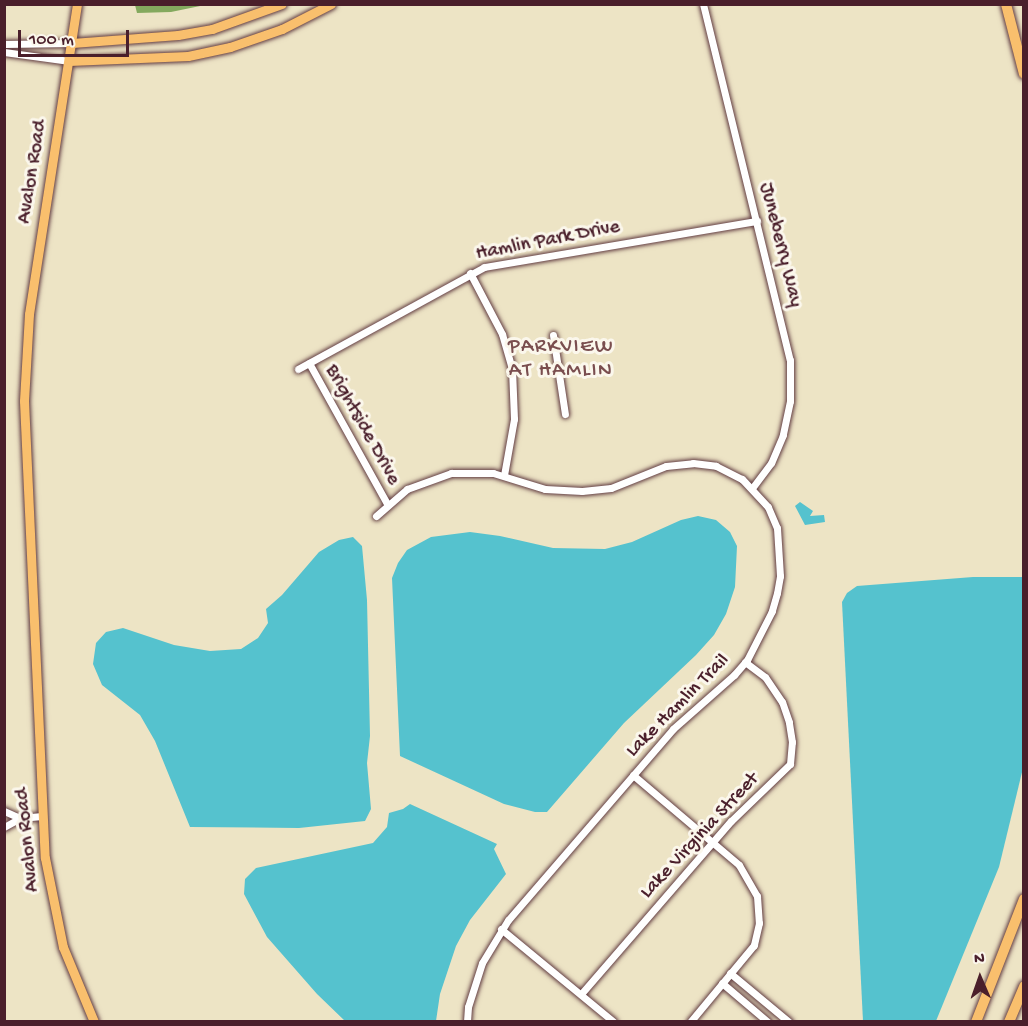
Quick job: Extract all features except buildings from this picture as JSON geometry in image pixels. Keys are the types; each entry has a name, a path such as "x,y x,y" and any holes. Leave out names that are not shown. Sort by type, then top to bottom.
{"highway":[{"path":"1006,4 1023,74"},
{"path":"976,1022 1023,899"},
{"path":"1008,1022 1023,986"}],"main road":[{"name":"Avalon Road","path":"77,4 35,270 24,367 42,816 50,892 63,948 94,1022"},
{"path":"72,43 178,35 212,29 282,4"},
{"path":"69,61 188,56 230,47 282,29 331,4"}],"street":[{"name":"Juneberry Way","path":"703,4 787,343 791,383 788,415 768,468 752,488"},
{"path":"4,44 72,43"},
{"path":"4,52 69,61"},
{"name":"Hamlin Park Drive","path":"298,369 470,273 500,264 757,221"},
{"path":"470,273 502,334 512,369 514,419 504,475"},
{"path":"553,335 565,414"},
{"name":"Brightside Drive","path":"309,363 387,504"},
{"name":"Lake Hamlin Trail","path":"376,516 387,504 412,487 441,476 471,471 504,475 545,489 589,491 618,486 672,465 693,463 723,469 752,488 768,507 777,528 780,576 772,611 745,662 734,675 673,729 501,929 482,963 468,1008 467,1022"},
{"name":"Lake Virginia Street","path":"581,994 712,843 755,797 786,771 792,759 789,722 782,702 765,677 745,662"},
{"path":"633,775 746,874 758,904 758,934 754,945 690,1022"},
{"path":"4,812 20,818"},
{"path":"4,827 20,818 42,816"},
{"path":"501,929 614,1022"},
{"path":"730,973 789,1022"},
{"path":"722,983 768,1022"}],"green space":[{"path":"135,4 205,5 171,12 137,13"}],"water":[{"path":"800,502 813,511 810,516 824,515 825,522 805,525 795,506"},
{"path":"698,516 716,520 730,532 737,546 735,587 726,614 714,635 696,655 624,723 547,812 535,812 504,804 400,756 392,578 407,550 431,537 470,532 553,548 605,549 632,542 681,520"},
{"path":"353,537 362,546 367,600 370,736 367,763 371,809 365,821 299,828 190,827 155,741 140,715 102,685 93,664 96,643 106,632 123,628 174,645 210,651 241,649 258,638 268,623 266,609 282,595 319,552 339,540"},
{"path":"973,577 1023,577 1023,768 999,867 936,1021 863,1021 842,602 847,593 857,586"},
{"path":"410,804 497,844 494,849 506,874 470,920 456,946 440,994 436,1021 345,1021 317,994 267,937 244,894 245,879 256,868 373,843 387,827 389,813 403,809"}],"district":[{"name":"PARKVIEW AT HAMLIN","path":"561,360"}]}
